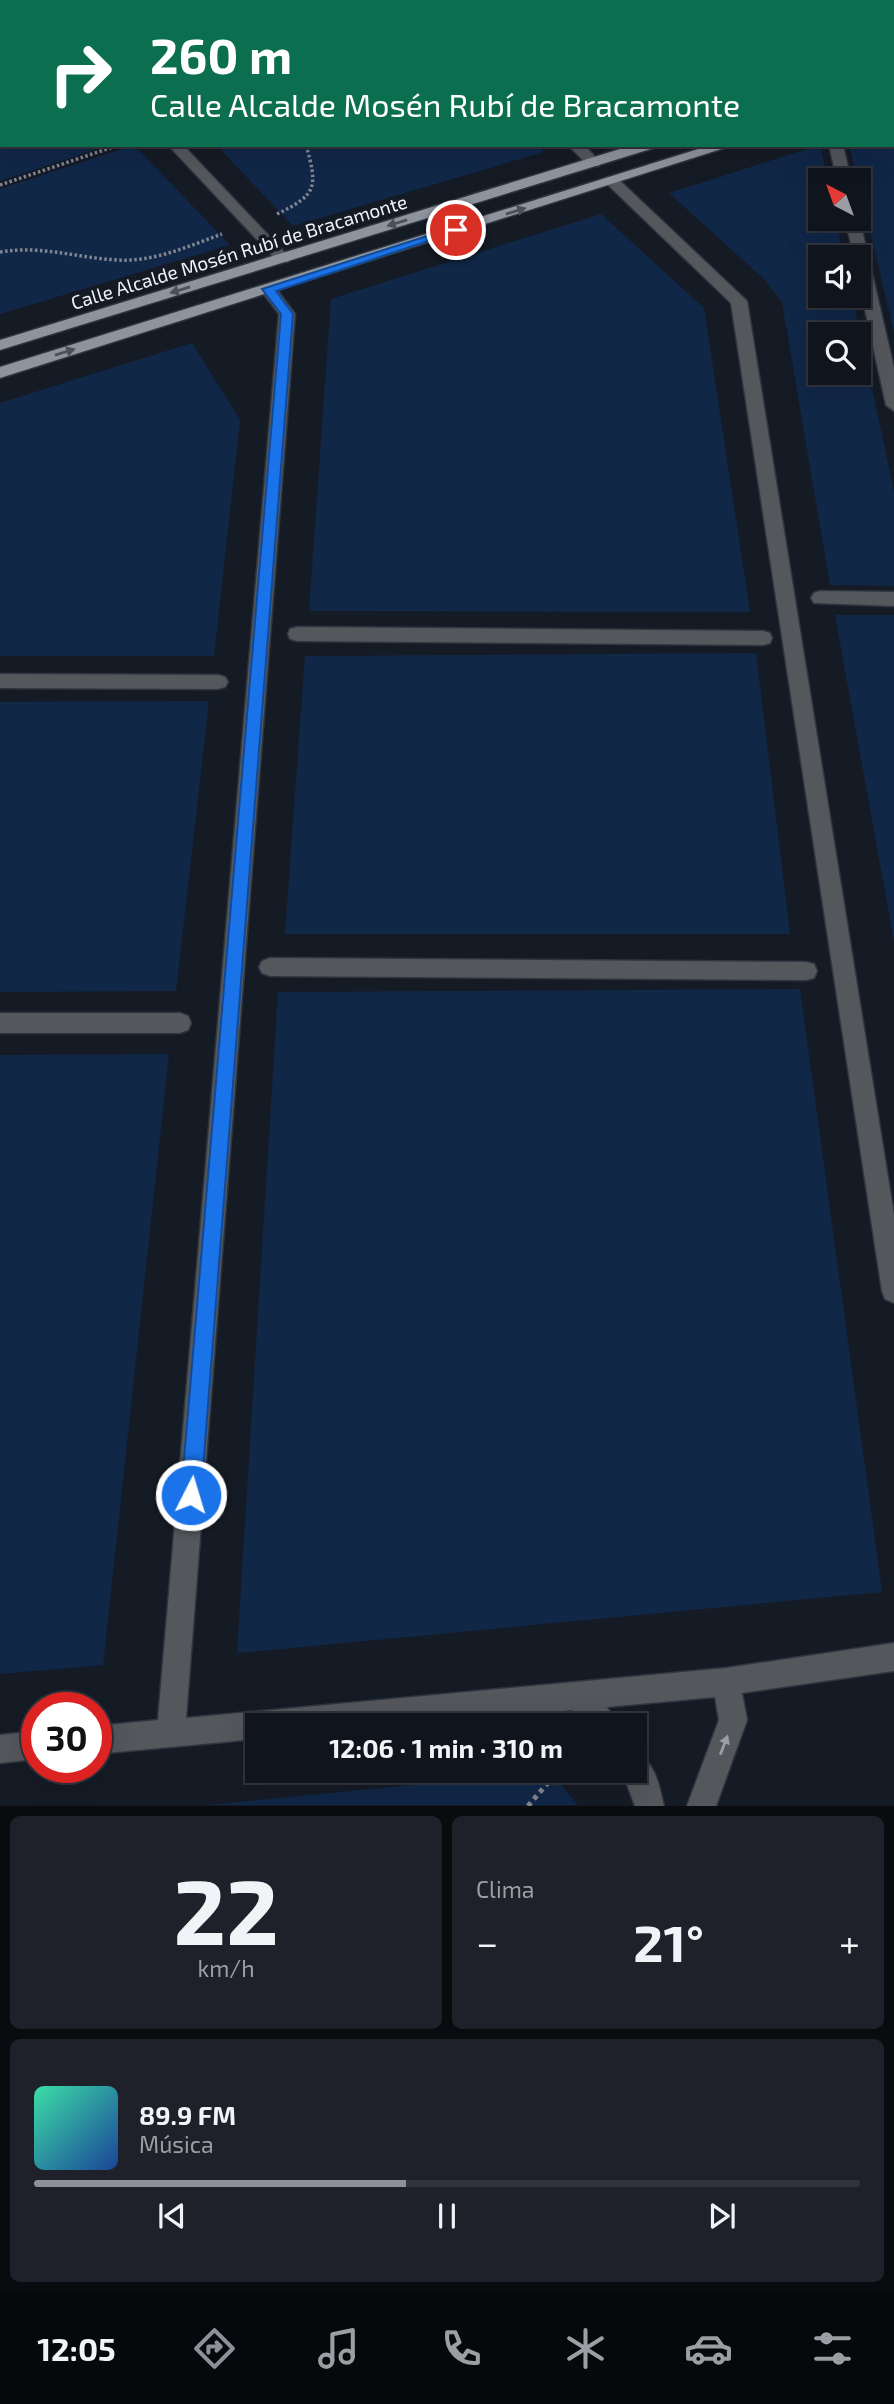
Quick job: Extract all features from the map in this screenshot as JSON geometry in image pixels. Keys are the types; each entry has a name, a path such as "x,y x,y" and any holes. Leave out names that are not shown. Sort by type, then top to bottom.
{"main road":[{"name":"Calle Alcalde Mosén Rubí de Bracamonte","path":"0,345 643,147"},
{"name":"Calle Alcalde Mosén Rubí de Bracamonte","path":"0,373 721,147"}],"street":[{"path":"177,147 282,259"},
{"path":"577,147 594,163"},
{"path":"836,147 841,168"},
{"path":"612,181 739,301 894,1291"},
{"path":"856,231 894,405"},
{"path":"171,1733 287,314 268,289"},
{"path":"820,597 894,599"},
{"path":"297,634 762,638"},
{"path":"0,681 218,682"},
{"path":"270,967 806,971"},
{"path":"0,1023 180,1023"},
{"path":"112,1739 726,1682 894,1657"},
{"path":"701,1805 733,1720 726,1682"},
{"path":"577,1695 593,1713"},
{"path":"0,1749 21,1747"},
{"path":"643,1783 650,1805"}],"path":[{"path":"0,185 113,147"},
{"path":"276,215 302,202 313,190 314,172 307,147"},
{"path":"0,252 44,246 117,260 141,259 164,254 223,233"},
{"path":"528,1805 547,1783"}],"shaded area":[{"path":"0,147 104,147 0,181"},
{"path":"128,147 136,147 230,245 0,314 0,189"},
{"path":"218,147 539,147 544,152 293,226"},
{"path":"820,147 825,168 808,168 808,231 839,231 841,245 808,245 808,308 855,308 858,322 808,322 808,385 871,384 894,491 894,586 830,585 782,302 764,279 669,193"},
{"path":"849,147 894,147 894,331 870,231 872,231 872,168 855,168"},
{"path":"601,214 704,308 750,612 309,611 331,299"},
{"path":"192,343 240,420 214,656 0,656 0,403"},
{"path":"835,615 894,615 894,941"},
{"path":"756,653 790,934 285,934 305,656"},
{"path":"209,701 176,991 0,992 0,702"},
{"path":"800,989 882,1592 237,1653 278,992"},
{"path":"169,1054 103,1665 0,1674 0,1055"},
{"path":"433,1783 560,1783 578,1805 209,1805"}],"route":[{"path":"191,1495 287,314 268,289 456,230"}]}
